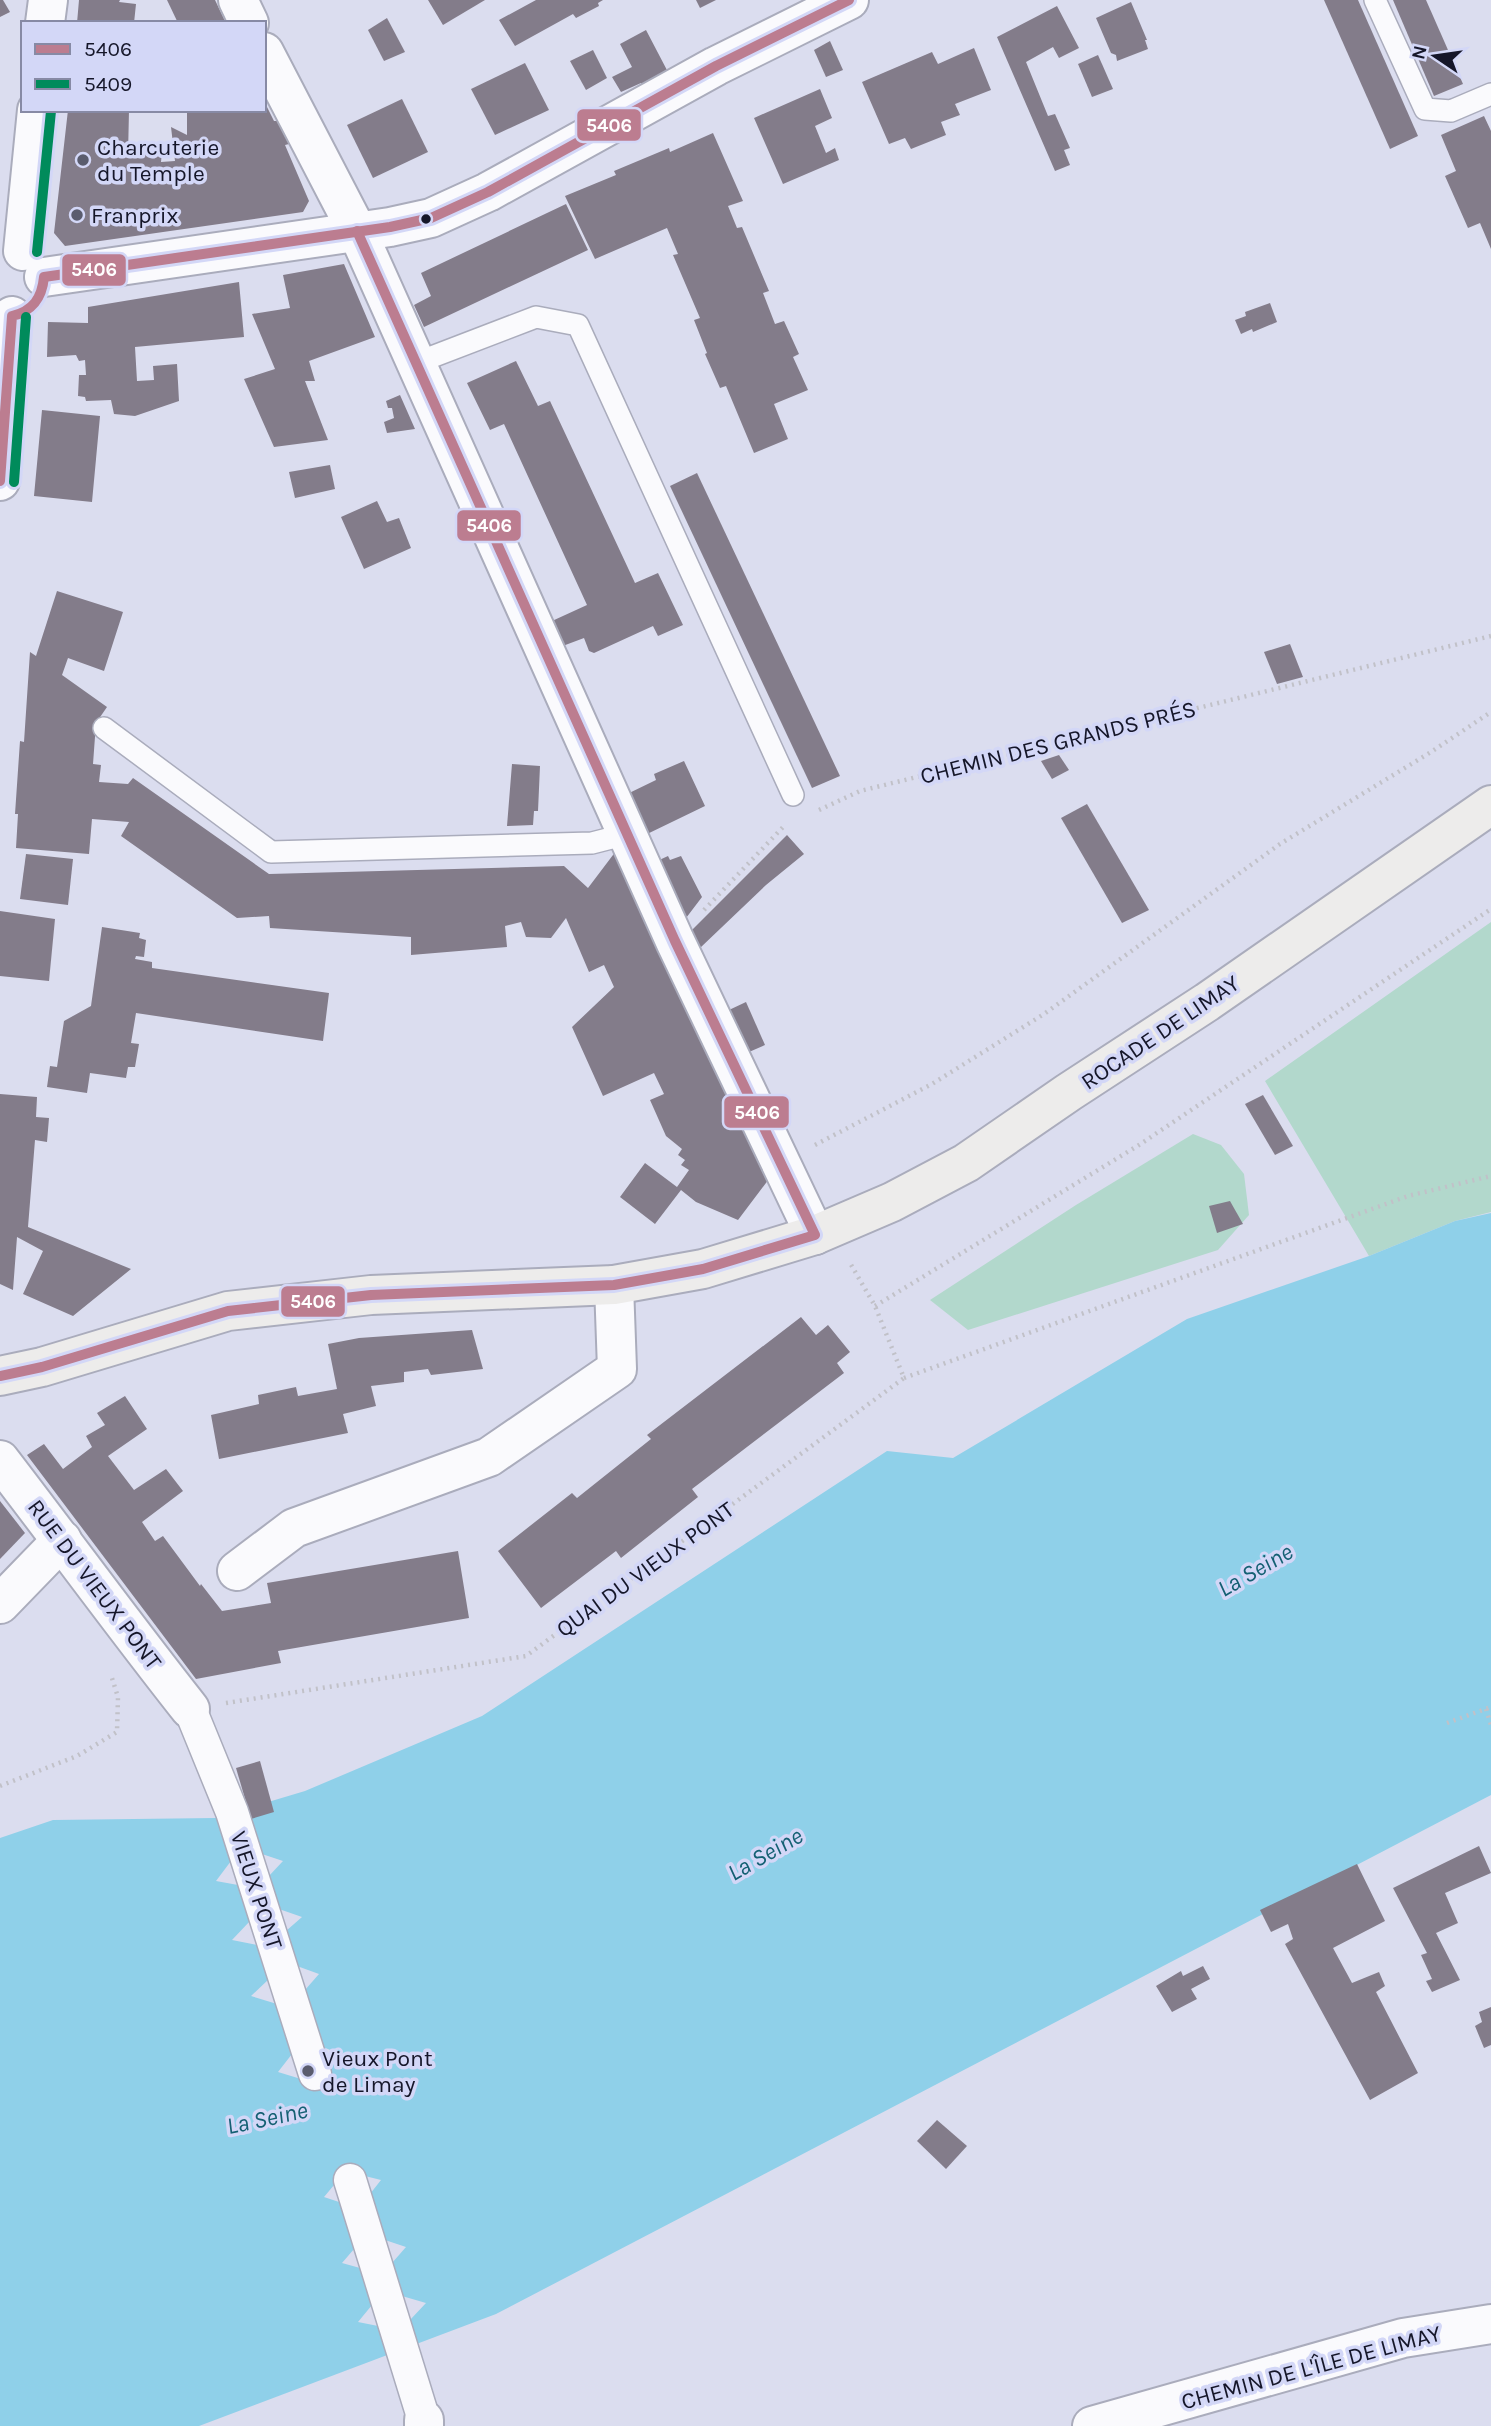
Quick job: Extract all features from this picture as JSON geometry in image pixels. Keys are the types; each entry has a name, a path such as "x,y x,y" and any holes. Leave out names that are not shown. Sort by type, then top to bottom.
{"main road":[{"name":"ROCADE DE LIMAY","path":"42,1367 228,1311 371,1295 614,1285 703,1269 823,1232 892,1202 966,1163 1207,1002 1491,805"},
{"path":"0,1376 42,1367"},
{"path":"0,1391 42,1367"}],"street":[{"path":"46,21 48,0"},
{"path":"238,0 248,21"},
{"path":"22,259 357,231 431,218 488,192 716,66 849,0"},
{"path":"266,56 357,231 675,941 780,1164 823,1232"},
{"path":"0,481 6,315 23,314 40,299 22,259 37,112"},
{"path":"237,1571 295,1528 489,1457 617,1369 614,1285"},
{"name":"RUE DU VIEUX PONT","path":"0,1460 97,1591 190,1709"},
{"path":"0,1604 62,1541"},
{"name":"VIEUX PONT","path":"190,1709 232,1812 315,2074"},
{"path":"349,2180 424,2423"},
{"name":"CHEMIN DE L'ÎLE DE LIMAY","path":"1092,2426 1403,2338 1491,2324"}],"lane":[{"path":"1375,0 1425,109 1451,111 1491,94"},
{"path":"416,363 536,317 578,325 793,795"},
{"path":"104,728 271,852 592,844 627,834"}],"path":[{"name":"CHEMIN DES GRANDS PRÉS","path":"810,814 860,791 1491,636"},
{"path":"780,1164 932,1084 1044,1014 1280,844 1491,712"},
{"path":"675,941 785,825 797,819"},
{"path":"875,1306 1139,1145 1491,909"},
{"name":"QUAI DU VIEUX PONT","path":"190,1709 526,1656 904,1378 1408,1196 1491,1176"},
{"path":"823,1232 875,1306 904,1378"},
{"path":"0,1786 77,1756 117,1732 118,1697 107,1663"},
{"path":"1447,1723 1488,1708 1491,1725"}],"green space":[{"path":"1491,922 1491,1212 1455,1221 1369,1256 1265,1081"},
{"path":"1193,1134 1221,1145 1244,1174 1249,1215 1218,1250 968,1330 930,1300 1076,1205"}],"water":[{"name":"La Seine","path":"1491,1213 1491,1795 496,2314 199,2426 0,2426 0,1838 53,1820 215,1818 305,1791 482,1716 887,1451 953,1458 1187,1319 1369,1256 1455,1221"}],"pier":[{"path":"247,1808 262,1854 283,1861 268,1877 279,1909 302,1917 286,1931 297,1966 319,1974 305,1990 323,2047 340,2054 330,2069 301,2079 278,2072 292,2054 277,2004 251,1996 269,1979 257,1945 232,1940 250,1921 238,1885 216,1881 231,1861 217,1817"},
{"path":"365,2176 381,2180 370,2194 385,2240 406,2247 392,2263 402,2296 426,2303 410,2320 418,2347 389,2358 378,2326 358,2322 372,2305 360,2268 342,2263 354,2249 339,2202 324,2197 334,2185"}],"building":[{"path":"0,0 3,0 10,12 0,17"},
{"path":"79,0 120,0 119,2 136,4 134,21 77,21"},
{"path":"167,0 215,0 225,21 177,21"},
{"path":"428,0 485,0 443,25"},
{"path":"536,0 603,0 598,3 599,6 576,18 573,14 515,46 499,20"},
{"path":"696,0 716,0 700,8"},
{"path":"1324,0 1358,0 1418,136 1390,149"},
{"path":"1393,0 1426,0 1463,84 1434,96"},
{"path":"1131,2 1147,40 1148,49 1117,61 1096,18"},
{"path":"1057,6 1079,48 1059,58 1053,47 1026,62 1048,116 1055,114 1070,148 1064,150 1070,165 1055,171 997,37"},
{"path":"387,18 405,52 384,61 368,30"},
{"path":"646,30 669,74 643,87 641,83 621,92 612,77 632,67 620,44"},
{"path":"830,41 843,70 826,77 814,50"},
{"path":"974,48 991,90 955,104 960,115 941,122 946,135 911,149 905,138 889,144 862,82 932,52 938,64"},
{"path":"593,50 607,78 586,90 570,61"},
{"path":"1098,55 1113,89 1092,97 1078,64"},
{"path":"525,63 549,110 495,135 471,89"},
{"path":"820,89 832,118 815,126 826,153 835,148 839,160 783,184 754,118"},
{"path":"402,99 428,152 373,178 347,125"},
{"path":"266,105 274,121 278,121 289,144 285,145 309,201 303,212 65,246 54,233 68,112 129,112 128,156 162,152 161,162 175,161 171,127 187,135 187,112 266,112"},
{"path":"1484,116 1491,131 1491,249 1480,223 1468,228 1445,176 1456,171 1441,135"},
{"path":"713,133 743,201 728,206 737,228 742,227 769,291 763,293 775,324 784,321 799,354 793,357 808,390 774,404 788,439 754,453 726,386 720,388 705,354 707,353 694,320 700,318 673,255 678,254 667,228 595,259 565,196 616,175 614,171 669,148 670,152"},
{"path":"566,204 588,250 424,327 414,305 431,296 421,273"},
{"path":"344,264 375,337 309,361 315,381 305,381 328,440 274,447 244,379 275,369 252,314 290,308 283,275"},
{"path":"239,282 244,337 135,347 137,381 154,380 153,366 177,364 179,401 135,416 114,414 111,400 86,401 85,397 78,396 79,375 86,375 85,360 79,361 76,355 47,357 48,322 88,323 88,307"},
{"path":"1270,303 1277,322 1241,334 1235,320 1246,316 1245,312"},
{"path":"516,361 538,406 550,401 635,583 658,573 683,625 658,636 653,626 594,653 589,651 584,638 560,647 552,621 587,605 504,424 490,430 467,383"},
{"path":"400,395 415,429 387,433 384,422 394,418 392,408 388,408 386,401"},
{"path":"42,410 100,416 92,502 34,496"},
{"path":"330,465 335,489 295,498 289,472"},
{"path":"697,473 840,776 812,788 670,486"},
{"path":"377,501 387,522 399,518 411,548 364,569 341,517"},
{"path":"57,591 123,612 104,671 68,658 62,675 107,707 96,723 93,764 101,765 99,782 128,784 133,778 269,874 564,866 588,888 616,851 772,1175 738,1220 696,1202 681,1190 655,1224 620,1197 645,1163 677,1187 689,1170 681,1165 685,1160 678,1155 682,1149 666,1136 650,1100 664,1094 654,1073 603,1096 572,1027 614,987 604,965 589,972 566,918 551,938 526,937 521,922 505,926 507,947 411,955 411,937 270,928 269,916 237,918 121,836 129,822 92,819 89,854 16,848 18,814 15,814 20,741 24,742 30,652 36,656"},
{"path":"1290,644 1303,677 1277,684 1264,652"},
{"path":"1059,755 1069,770 1052,779 1041,761"},
{"path":"684,761 705,806 643,836 623,796 656,780 654,774"},
{"path":"512,764 540,766 538,811 534,811 533,825 507,826"},
{"path":"1087,804 1149,910 1122,923 1061,818"},
{"path":"787,835 804,854 766,885 700,948 692,930"},
{"path":"26,854 73,859 68,905 20,899"},
{"path":"668,856 670,860 681,856 702,897 683,922 655,862"},
{"path":"0,911 55,919 49,981 0,976"},
{"path":"102,927 140,933 139,938 146,940 144,957 136,956 135,959 152,962 152,968 329,993 323,1041 136,1013 131,1043 139,1044 135,1067 128,1067 126,1078 90,1073 87,1093 47,1087 50,1066 57,1067 64,1021 91,1006"},
{"path":"746,1002 765,1045 749,1052 729,1010"},
{"path":"0,1094 37,1097 36,1117 49,1118 47,1142 35,1140 28,1227 131,1269 73,1316 23,1294 43,1251 17,1237 13,1290 0,1284"},
{"path":"1263,1095 1293,1146 1275,1155 1245,1104"},
{"path":"1230,1201 1243,1224 1217,1233 1209,1206"},
{"path":"801,1317 816,1335 828,1325 850,1352 837,1363 844,1373 692,1489 698,1497 621,1558 616,1551 541,1608 498,1551 572,1493 577,1498 651,1439 647,1435"},
{"path":"472,1330 483,1369 431,1375 428,1369 404,1372 404,1382 371,1386 376,1406 343,1414 348,1433 219,1459 211,1415 259,1404 258,1395 296,1387 298,1396 337,1389 328,1344 359,1338"},
{"path":"125,1396 147,1429 108,1456 134,1490 166,1469 183,1491 142,1522 155,1541 163,1536 222,1611 271,1603 267,1583 458,1551 469,1618 278,1651 281,1663 196,1679 27,1455 44,1444 63,1469 92,1447 86,1436 105,1425 97,1413"},
{"path":"0,1501 25,1533 0,1559"},
{"path":"260,1761 274,1812 251,1819 236,1768"},
{"path":"1479,1846 1491,1873 1445,1893 1458,1923 1436,1933 1460,1980 1432,1992 1426,1981 1432,1979 1421,1955 1427,1953 1393,1888"},
{"path":"1357,1864 1385,1921 1333,1948 1352,1983 1379,1972 1385,1986 1376,1992 1418,2073 1370,2100 1285,1944 1293,1939 1288,1924 1271,1932 1260,1910"},
{"path":"1203,1966 1210,1979 1191,1989 1197,1999 1172,2012 1156,1986 1181,1971 1183,1976"},
{"path":"1491,2007 1491,2045 1484,2048 1475,2026 1482,2022 1479,2012"},
{"path":"937,2120 967,2146 946,2169 917,2141"}],"transit line":[{"name":"5406","path":"0,481 12,316 31,307 39,297 44,277 390,227 431,218 488,192 716,66 849,0"},
{"name":"5409","path":"37,252 51,112"},
{"name":"5406","path":"0,1376 42,1367 228,1311 371,1295 614,1285 703,1269 815,1235 675,941 357,231"},
{"name":"5409","path":"14,482 26,317"}],"place":[{"name":"Charcuterie du Temple","path":"83,160"},
{"name":"Franprix","path":"77,215"},
{"name":"Vieux Pont de Limay","path":"308,2071"}]}
